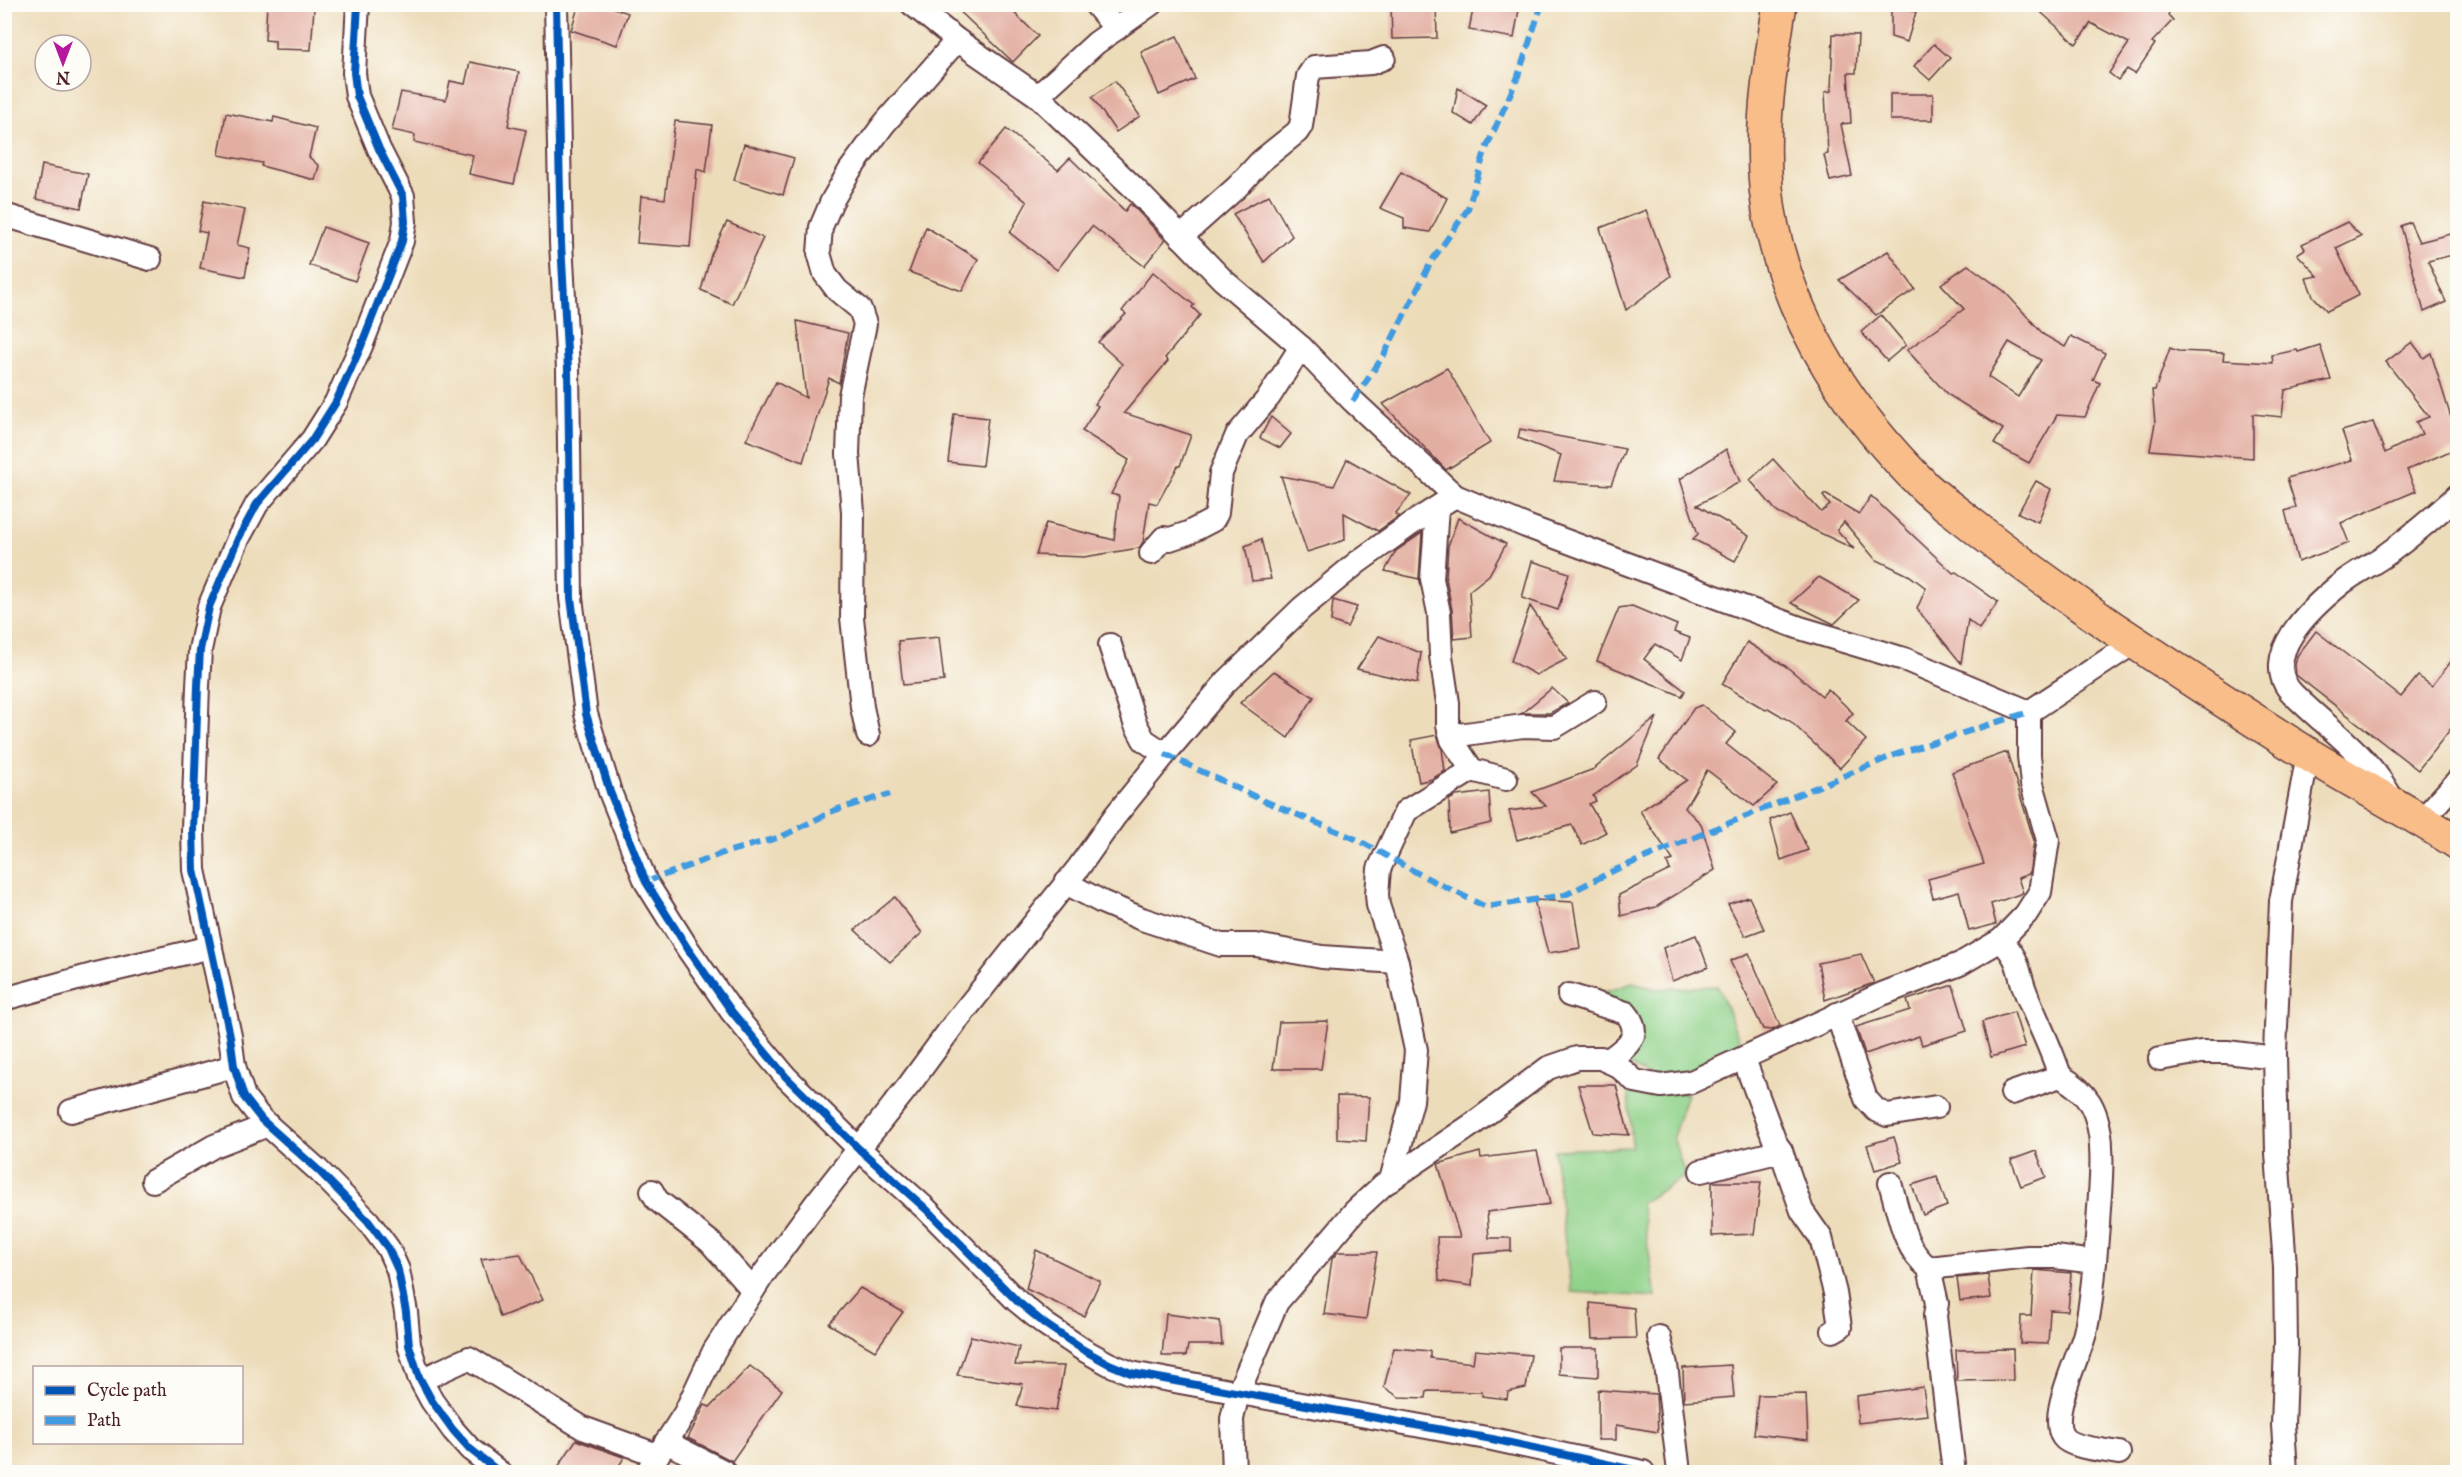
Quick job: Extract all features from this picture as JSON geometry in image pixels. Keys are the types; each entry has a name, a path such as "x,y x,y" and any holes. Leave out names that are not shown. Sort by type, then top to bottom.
{"highway":[{"path":"1780,4 1769,75 1764,134 1765,180 1772,227 1785,273 1807,329 1832,372 1893,454 1928,489 2023,566 2308,754 2457,843"}],"street":[{"path":"358,4 354,73 357,96 379,149 403,196 405,222 402,241 361,346 336,402 312,440 256,504 209,607 200,659 193,830 194,870 231,1036 234,1066 244,1097 268,1125 318,1170 368,1221 388,1248 398,1270 406,1312 409,1345 421,1380 432,1401 453,1430 470,1449 499,1473"},
{"path":"556,4 561,243 568,380 571,598 586,714 610,792 646,882 688,949 732,1012 786,1077 859,1149 926,1209 1017,1301 1045,1324 1109,1364 1131,1373 1492,1439 1643,1473"},
{"path":"912,4 957,40 1038,96 1223,279 1301,347 1446,502 1526,526 1800,628 1904,659 2029,712"},
{"path":"1095,4 1116,29"},
{"path":"1038,96 1096,43 1151,4"},
{"path":"868,735 862,707 852,618 853,512 848,454 850,396 865,324 860,309 837,290 825,274 819,253 821,226 850,170 884,124 957,40"},
{"path":"1181,237 1261,161 1297,132 1308,76 1314,67 1371,63 1384,58"},
{"path":"4,215 150,259"},
{"path":"1151,553 1164,538 1170,539 1188,533 1213,520 1221,473 1237,435 1269,397 1301,347"},
{"path":"2457,495 2388,553 2342,583 2288,638 2282,653 2280,669 2290,692 2361,756 2409,813 2457,780"},
{"path":"1446,502 1432,579 1438,613 1449,730 1452,740 1472,770 1506,779"},
{"path":"657,1457 685,1413 714,1352 753,1290 816,1203 1165,754 1226,682 1302,608 1358,562 1446,502"},
{"path":"2029,712 2135,642"},
{"path":"1110,645 1135,723 1144,740 1165,754"},
{"path":"1449,730 1459,735 1523,726 1554,727 1594,702"},
{"path":"1234,1473 1232,1419 1238,1393 1277,1302 1355,1211 1391,1180 1473,1124 1548,1068 1577,1058 1602,1058 1618,1066 1635,1081 1660,1086 1691,1082 1837,1014 1960,964 2001,939 2026,914 2040,892 2048,840 2036,805 2032,784 2029,756 2029,712"},
{"path":"2286,1473 2283,1425 2286,1345 2285,1267 2277,1153 2276,1058 2281,901 2308,754"},
{"path":"1391,1180 1412,1101 1416,1050 1397,962 1378,905 1379,869 1406,811 1472,770"},
{"path":"1066,883 1142,919 1221,945 1256,945 1322,957 1397,962"},
{"path":"2001,939 2015,955 2026,993 2060,1076 2090,1102 2101,1144 2095,1262 2085,1333 2074,1369 2063,1393 2059,1430 2065,1440 2073,1444 2120,1453"},
{"path":"4,999 211,947"},
{"path":"1569,995 1626,1013 1632,1021 1633,1037 1628,1045 1607,1061"},
{"path":"1837,1014 1866,1099 1876,1110 1887,1115 1936,1107"},
{"path":"2160,1059 2201,1052 2227,1052 2276,1058"},
{"path":"1744,1059 1802,1211 1821,1238 1829,1264 1840,1328 1833,1330"},
{"path":"71,1111 234,1066"},
{"path":"2012,1094 2060,1076"},
{"path":"153,1181 214,1146 268,1125"},
{"path":"1701,1171 1781,1151"},
{"path":"1890,1183 1910,1246 1929,1268 1937,1303 1935,1316 1954,1473"},
{"path":"652,1191 657,1200 711,1242 753,1290"},
{"path":"1929,1268 2028,1257 2080,1259 2095,1262"},
{"path":"1659,1337 1668,1380 1680,1473"},
{"path":"421,1380 469,1358 524,1394 583,1428 657,1457 725,1473"}],"green space":[{"path":"1632,983 1657,989 1718,986 1742,1047 1694,1074 1654,1079 1619,1059 1636,1014 1593,996"},
{"path":"1628,1091 1687,1093 1673,1137 1685,1176 1641,1203 1656,1297 1571,1292 1554,1150 1632,1147"}],"building":[{"path":"579,4 602,4 628,13 617,45 571,30"},
{"path":"952,4 1005,4 1038,36 1013,62"},
{"path":"1391,4 1436,4 1437,38 1392,39"},
{"path":"1474,4 1520,4 1514,38 1469,30"},
{"path":"2032,4 2173,4 2168,15 2173,20 2152,42 2155,44 2135,74 2127,69 2118,80 2109,73 2129,43 2091,23 2076,44"},
{"path":"267,5 314,8 311,50 275,49 275,41 265,40"},
{"path":"1891,5 1916,12 1907,42 1891,37"},
{"path":"1833,34 1858,35 1856,73 1848,73 1851,123 1841,124 1852,176 1830,181 1824,155 1828,154 1825,92 1831,91"},
{"path":"1177,36 1195,79 1159,95 1141,52"},
{"path":"1934,44 1950,58 1930,80 1914,66"},
{"path":"470,62 519,72 508,126 526,130 514,184 469,174 473,155 414,142 415,135 392,130 401,92 446,100 450,81 465,84"},
{"path":"1115,81 1140,116 1116,132 1092,97"},
{"path":"1458,88 1486,105 1473,125 1453,113"},
{"path":"1890,94 1933,94 1933,120 1890,120"},
{"path":"226,113 273,122 274,117 316,128 309,157 319,166 315,180 261,166 262,163 219,155"},
{"path":"675,121 712,125 706,172 697,169 690,247 637,243 641,196 665,199"},
{"path":"1006,129 1058,170 1070,158 1125,211 1130,204 1135,208 1165,240 1144,266 1092,226 1057,270 1010,233 1027,202 978,163"},
{"path":"744,144 794,158 783,195 734,180"},
{"path":"42,165 88,174 81,208 36,199"},
{"path":"1401,172 1447,198 1430,232 1404,228 1404,218 1380,208"},
{"path":"1269,195 1292,236 1264,262 1233,214"},
{"path":"204,201 245,210 237,245 250,248 245,277 200,268 207,233 198,231"},
{"path":"1646,210 1671,276 1626,310 1600,228"},
{"path":"727,222 763,238 732,304 701,290 711,255"},
{"path":"2347,222 2361,236 2336,248 2359,295 2327,311 2313,296 2306,278 2318,276 2297,254 2305,249 2302,244"},
{"path":"2410,222 2419,242 2450,234 2457,245 2457,254 2428,261 2446,302 2424,312 2401,226"},
{"path":"323,227 369,243 355,281 309,265"},
{"path":"926,227 978,259 962,291 909,272"},
{"path":"1888,251 1915,289 1876,315 1839,280"},
{"path":"1968,265 2004,291 2044,335 2065,347 2071,336 2105,353 2093,380 2100,383 2085,417 2057,415 2029,463 1994,444 2003,429 1947,394 1907,350 1964,309 1941,284","holes":["2009,342 2041,360 2018,397 1988,377"]},
{"path":"1153,272 1194,305 1192,307 1200,315 1165,358 1168,361 1124,413 1191,435 1180,466 1157,504 1149,502 1143,542 1139,548 1084,557 1036,555 1046,523 1114,540 1119,496 1111,494 1129,460 1082,431 1098,406 1095,404 1122,364 1098,342 1126,314 1122,311"},
{"path":"1881,315 1906,345 1887,361 1861,332"},
{"path":"797,321 848,333 839,383 829,378 803,462 746,440 776,382 806,398"},
{"path":"2412,342 2424,358 2431,353 2457,437 2457,448 2407,470 2416,491 2341,523 2349,543 2298,562 2285,511 2296,507 2287,478 2352,460 2342,431 2373,422 2385,453 2422,434 2416,422 2429,417 2386,362"},
{"path":"2320,345 2331,380 2285,390 2282,417 2253,414 2253,458 2150,450 2155,423 2152,390 2155,390 2170,348 2178,351 2224,353 2223,360 2273,363 2272,355 2297,350 2298,352"},
{"path":"1447,368 1490,443 1446,470 1383,404"},
{"path":"954,414 988,418 982,466 948,462"},
{"path":"1271,417 1291,434 1280,448 1260,438"},
{"path":"1520,429 1625,449 1611,485 1554,481 1561,455 1518,438"},
{"path":"1726,449 1740,482 1697,505 1749,536 1735,561 1693,539 1698,534 1680,479"},
{"path":"1347,459 1411,495 1395,514 1399,516 1378,531 1344,513 1345,540 1307,552 1281,476 1334,486"},
{"path":"1773,459 1821,512 1830,505 1823,496 1825,494 1859,514 1871,496 1953,573 1956,572 1998,602 1979,629 1968,620 1961,663 1917,609 1926,588 1910,576 1875,559 1844,522 1837,530 1854,549 1778,513 1750,480"},
{"path":"2036,481 2051,489 2038,522 2018,513"},
{"path":"1458,518 1506,544 1489,575 1469,591 1472,637 1454,639 1446,578 1448,546"},
{"path":"1422,533 1419,579 1385,571 1396,551"},
{"path":"1261,539 1271,579 1252,581 1245,546"},
{"path":"1532,561 1569,573 1558,610 1522,598"},
{"path":"1819,577 1859,600 1834,624 1791,603"},
{"path":"1333,600 1357,607 1347,627 1331,621"},
{"path":"1530,606 1567,659 1536,675 1511,661"},
{"path":"1632,606 1677,625 1674,632 1690,638 1682,660 1655,644 1644,659 1685,691 1682,696 1597,661 1619,608"},
{"path":"2316,631 2401,697 2418,676 2432,686 2457,654 2457,721 2418,770 2296,675 2297,656"},
{"path":"1379,636 1421,653 1417,683 1357,669"},
{"path":"939,637 944,681 903,685 898,641"},
{"path":"1747,642 1787,667 1822,696 1828,689 1853,713 1846,721 1866,740 1840,768 1790,721 1768,708 1766,710 1722,684"},
{"path":"1274,671 1314,697 1288,738 1240,703"},
{"path":"1552,688 1568,703 1550,713 1522,713"},
{"path":"1702,705 1736,732 1726,744 1777,785 1754,806 1707,770 1685,808 1701,824 1715,870 1656,907 1621,916 1619,895 1670,870 1667,862 1673,860 1640,811 1687,780 1659,759 1694,708"},
{"path":"1657,717 1637,765 1593,796 1596,801 1589,804 1606,832 1582,845 1572,825 1517,840 1509,811 1546,806 1532,792 1594,769"},
{"path":"1437,735 1442,749 1445,771 1432,779 1419,782 1411,740"},
{"path":"2007,752 2034,841 2029,874 2018,878 2023,893 1991,904 1996,924 1969,931 1959,891 1933,898 1928,879 1984,864 1952,772"},
{"path":"1489,792 1491,823 1450,833 1449,800 1456,796"},
{"path":"1790,812 1808,850 1781,860 1770,820"},
{"path":"895,897 922,933 890,962 855,930"},
{"path":"1749,897 1764,929 1745,936 1728,904"},
{"path":"1534,900 1573,902 1580,948 1548,953"},
{"path":"1696,935 1708,967 1672,981 1663,948"},
{"path":"1749,953 1780,1026 1772,1030 1763,1029 1730,961"},
{"path":"1861,954 1874,983 1825,1000 1818,963"},
{"path":"1953,985 1967,1031 1922,1045 1919,1036 1865,1054 1856,1027 1910,1010 1907,1000"},
{"path":"2014,1012 2025,1047 1991,1057 1982,1022"},
{"path":"1328,1021 1321,1069 1273,1069 1279,1022"},
{"path":"1578,1085 1616,1085 1629,1135 1593,1133"},
{"path":"1337,1096 1369,1097 1366,1141 1337,1139"},
{"path":"1894,1137 1902,1162 1875,1170 1867,1145"},
{"path":"1537,1151 1550,1204 1487,1212 1489,1238 1511,1238 1511,1251 1474,1254 1472,1286 1439,1281 1437,1237 1460,1237 1438,1164 1480,1152 1481,1158"},
{"path":"2036,1151 2046,1177 2021,1186 2011,1160"},
{"path":"1937,1177 1947,1206 1923,1215 1912,1185"},
{"path":"1712,1182 1761,1182 1754,1234 1712,1236"},
{"path":"1036,1250 1100,1281 1084,1316 1026,1289"},
{"path":"1338,1252 1377,1252 1366,1319 1324,1314 1332,1259"},
{"path":"520,1254 543,1300 500,1317 481,1259"},
{"path":"2034,1270 2071,1273 2068,1311 2050,1310 2048,1344 2020,1343 2021,1316 2031,1316"},
{"path":"1988,1275 1991,1298 1960,1301 1957,1278"},
{"path":"860,1288 903,1312 875,1351 829,1324"},
{"path":"1590,1303 1634,1308 1636,1338 1592,1339"},
{"path":"1166,1314 1220,1321 1222,1345 1188,1345 1186,1356 1162,1356"},
{"path":"971,1336 1019,1347 1015,1365 1064,1366 1056,1411 1017,1406 1023,1384 957,1375"},
{"path":"1394,1348 1430,1351 1430,1358 1473,1363 1475,1350 1531,1355 1526,1388 1508,1392 1507,1399 1482,1396 1482,1392 1427,1391 1426,1398 1399,1397 1384,1387"},
{"path":"1559,1348 1598,1348 1598,1377 1559,1374"},
{"path":"2013,1349 2014,1380 1957,1381 1956,1350"},
{"path":"1731,1365 1734,1397 1684,1401 1683,1368"},
{"path":"750,1366 782,1390 732,1461 688,1438 705,1405 710,1407"},
{"path":"1923,1387 1927,1415 1858,1423 1856,1396"},
{"path":"1598,1390 1656,1394 1658,1432 1616,1425 1616,1440 1598,1440"},
{"path":"1806,1394 1808,1440 1754,1434 1758,1395"},
{"path":"576,1440 624,1458 614,1473 554,1473"}],"marked path":[{"path":"1353,401 1384,355 1431,262 1468,209 1485,151 1517,79 1542,4"},
{"path":"1165,754 1262,800 1358,840 1486,907 1565,895 1615,870 1897,754 2029,712"},
{"path":"646,882 723,853 781,837 835,810 890,794"}],"cycle path":[{"path":"358,4 354,73 357,96 379,149 403,196 405,222 402,241 361,346 336,402 312,440 257,504 238,539 209,607 200,650 193,830 194,870 230,1036 234,1066 244,1097 262,1120 318,1170 368,1221 388,1248 398,1270 406,1312 409,1345 419,1377 432,1401 453,1430 470,1449 499,1472"},
{"path":"556,4 561,243 568,369 571,598 586,714 610,792 646,882 688,949 732,1012 786,1077 859,1149 926,1209 1017,1301 1045,1324 1109,1364 1131,1373 1492,1439 1643,1472"}]}
